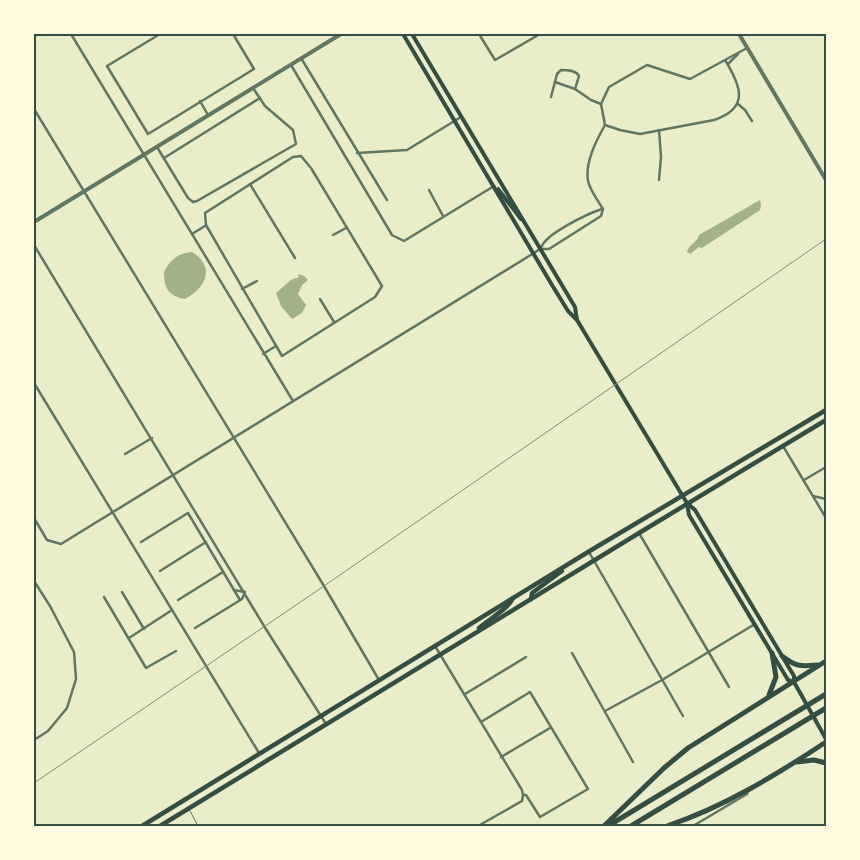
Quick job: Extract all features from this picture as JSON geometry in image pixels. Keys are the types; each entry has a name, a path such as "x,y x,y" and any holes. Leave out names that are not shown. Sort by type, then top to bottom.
{"highway":[{"path":"768,697 776,677 772,653"},
{"path":"782,656 797,666 820,665"},
{"path":"606,826 688,748 826,661"},
{"path":"606,826 824,695"},
{"path":"631,826 826,708"},
{"path":"667,826 711,809 794,763 826,741"},
{"path":"794,763 814,760 826,763"}],"main road":[{"path":"403,34 568,310 577,320 682,495 689,515 788,680 794,682"},
{"path":"412,34 575,307 577,320"},
{"path":"494,186 504,196 515,213 525,222"},
{"path":"142,826 588,552 826,410"},
{"path":"160,826 593,560 826,420"},
{"path":"686,504 695,510 794,676 794,682 826,741"},
{"path":"531,599 532,593 559,574 566,566"},
{"path":"468,637 493,616 508,607 513,598"},
{"path":"329,711 334,720"},
{"path":"259,754 265,758 271,758"}],"street":[{"path":"71,34 293,401"},
{"path":"160,34 107,66 148,134 254,69 233,34"},
{"path":"34,222 341,34"},
{"path":"479,34 496,60 540,34"},
{"path":"739,34 826,180"},
{"path":"34,518 46,540 61,544 540,249 549,249 601,216 603,209 588,182 588,171 592,154 605,125 601,104 609,87 647,65 690,79 748,48"},
{"path":"727,64 735,59 739,53"},
{"path":"302,58 357,153 387,200"},
{"path":"605,125 640,134 714,120 730,113 738,104 740,89 736,78 725,60"},
{"path":"291,65 392,234 404,241 494,186"},
{"path":"550,98 557,74 561,70 569,70 578,74 575,89"},
{"path":"555,82 575,89 591,100 601,104"},
{"path":"157,147 188,198 193,202 296,144 293,130 265,106 253,88"},
{"path":"164,158 260,98"},
{"path":"200,101 208,116"},
{"path":"738,104 745,110 752,121"},
{"path":"34,109 234,437 379,680"},
{"path":"357,153 407,150 461,117"},
{"path":"659,130 659,180"},
{"path":"301,156 311,168 382,286 374,297 282,356 206,226 205,213 293,157 301,156"},
{"path":"250,184 295,258"},
{"path":"429,190 443,216"},
{"path":"540,249 543,241 590,213 603,209"},
{"path":"192,234 206,226"},
{"path":"333,235 346,228"},
{"path":"34,245 264,626 326,724"},
{"path":"242,289 256,281"},
{"path":"320,299 334,322"},
{"path":"263,354 276,346"},
{"path":"34,383 259,754"},
{"path":"802,424 806,432"},
{"path":"125,454 152,438"},
{"path":"783,446 826,518"},
{"path":"804,480 826,467"},
{"path":"814,496 826,498"},
{"path":"141,542 188,514 240,600"},
{"path":"638,533 710,651 729,686"},
{"path":"160,571 206,542"},
{"path":"588,552 683,716"},
{"path":"178,600 223,572"},
{"path":"34,581 50,606 74,652 76,679 67,708 48,730 34,740"},
{"path":"234,590 245,592"},
{"path":"122,592 144,629"},
{"path":"195,628 240,600 245,592"},
{"path":"104,597 146,668 176,651"},
{"path":"129,638 172,610"},
{"path":"605,711 662,680 755,624"},
{"path":"435,646 523,795 526,795 540,817 588,789 530,692 481,722"},
{"path":"572,653 633,762"},
{"path":"465,694 526,657"},
{"path":"34,672 34,679"},
{"path":"501,757 550,728"},
{"path":"692,826 747,794 750,788"},
{"path":"478,826 522,801 523,795"}],"lane":[{"path":"188,809 198,826"}],"shaded area":[{"path":"760,200 760,210 702,248 699,247 690,254 687,252 699,235"},
{"path":"192,252 204,264 205,277 203,283 192,294 185,299 179,298 166,287 164,272 175,258"},
{"path":"298,274 308,280 302,285 298,294 306,305 302,313 292,319 281,306 276,293 291,280 299,277"}],"railway":[{"path":"34,783 324,586 826,239"}]}
